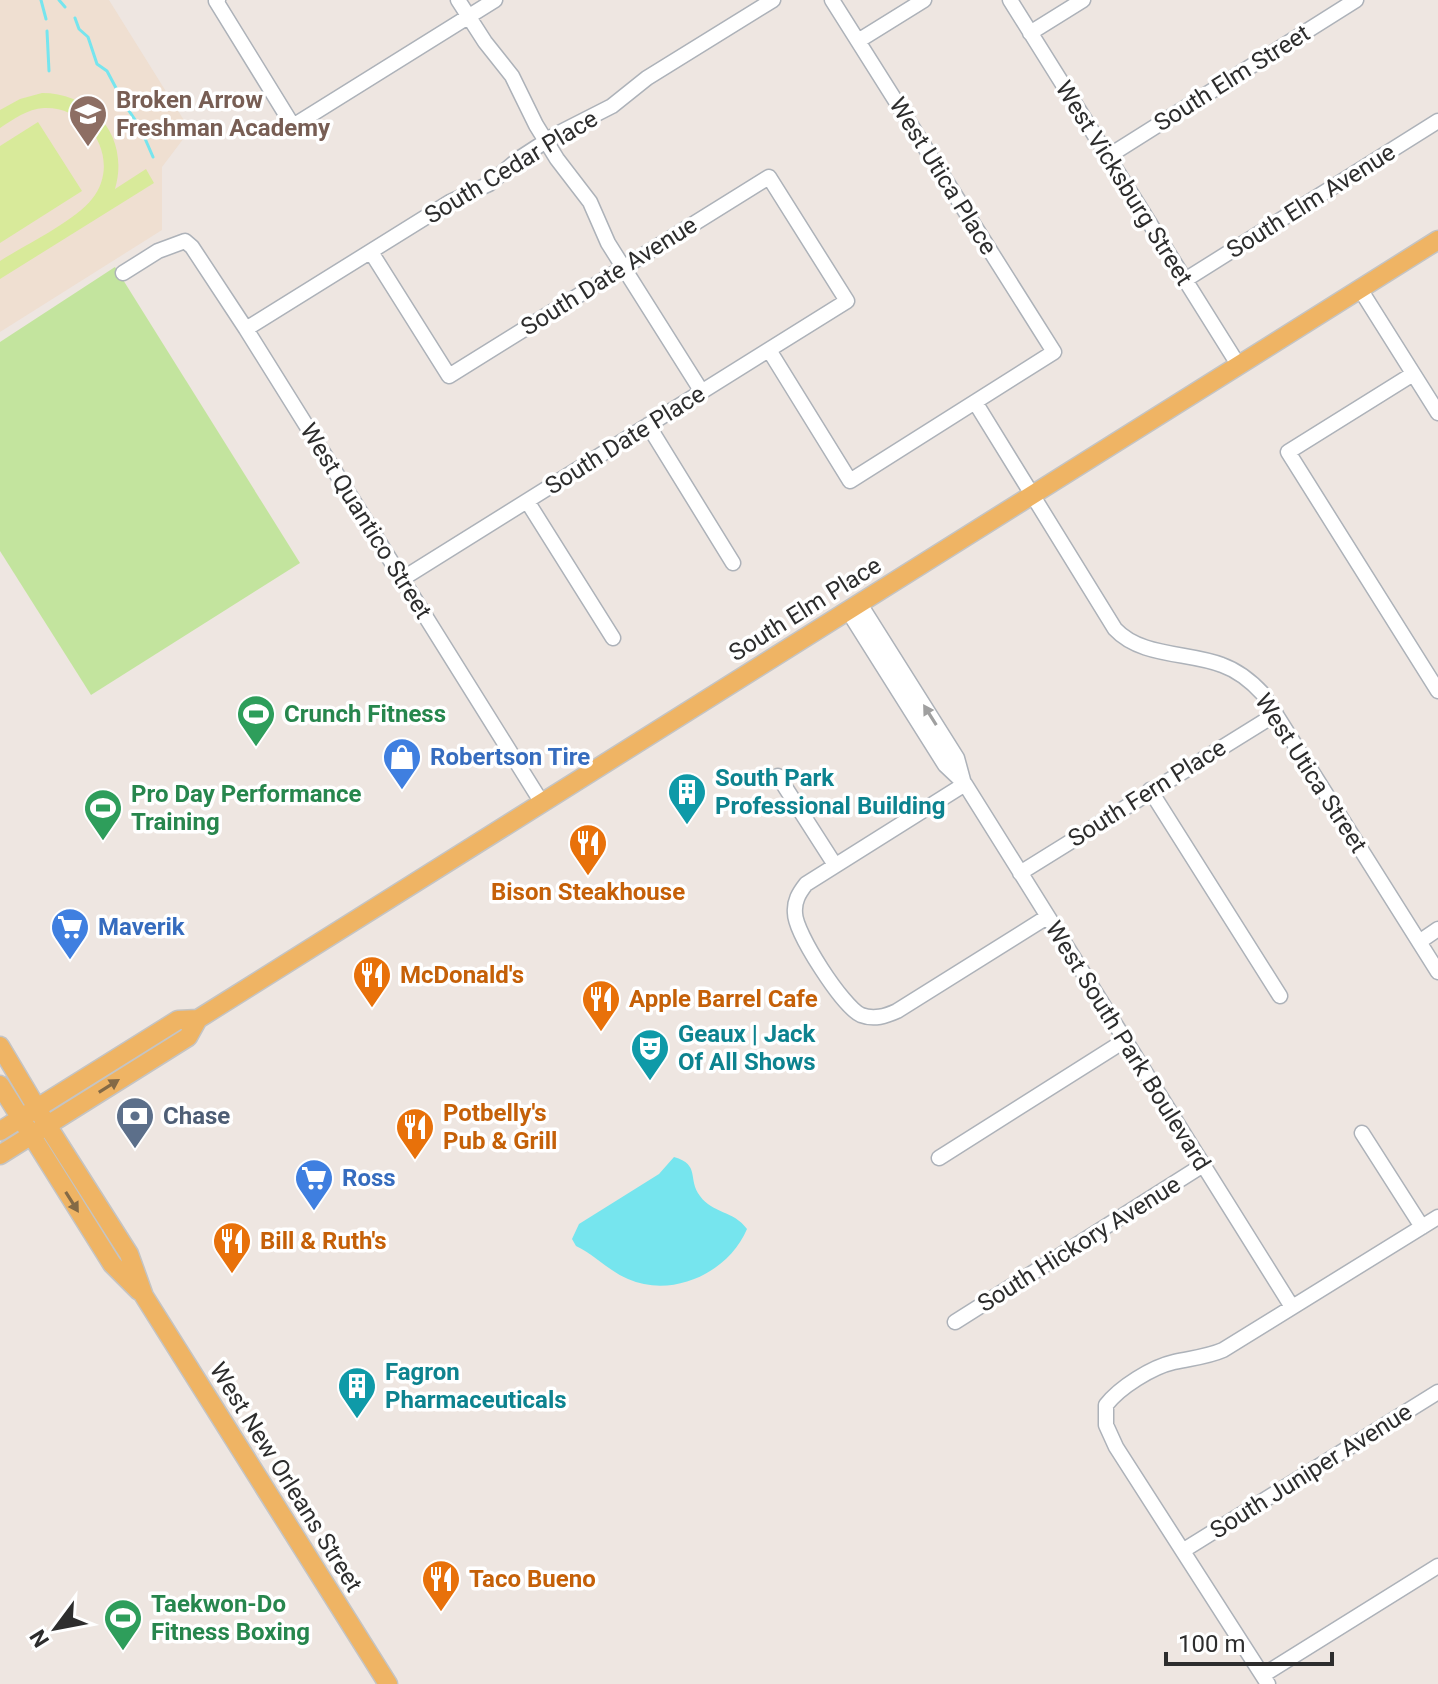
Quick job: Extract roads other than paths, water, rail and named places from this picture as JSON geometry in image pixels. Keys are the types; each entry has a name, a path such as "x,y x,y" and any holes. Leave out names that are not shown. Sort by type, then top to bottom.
{"main road":[{"name":"South Elm Place","path":"0,1155 188,1037 198,1019 1438,240"},
{"name":"South Elm Place","path":"0,1131 178,1020 198,1019"},
{"name":"West New Orleans Street","path":"0,1046 129,1254 144,1296 388,1684"},
{"name":"West New Orleans Street","path":"0,1085 112,1264 144,1296"}],"street":[{"path":"458,0 512,76 546,142 590,202 608,243 702,392"},
{"path":"217,1 293,126 495,0"},
{"name":"South Cedar Place","path":"246,329 450,202 482,189 546,142 612,106 647,78 773,0"},
{"name":"West Utica Place","path":"832,0 1054,352 975,402"},
{"path":"858,41 924,0"},
{"name":"West Vicksburg Street","path":"1010,0 1239,366"},
{"path":"1030,33 1083,0"},
{"name":"South Elm Street","path":"1107,157 1356,0"},
{"name":"South Elm Avenue","path":"1185,280 1438,121"},
{"name":"South Date Avenue","path":"371,252 449,376 769,177 847,301"},
{"name":"West Quantico Street","path":"123,273 158,251 185,241 206,266 542,803"},
{"path":"1360,289 1438,413"},
{"name":"South Date Place","path":"402,579 847,301"},
{"path":"769,350 850,481 975,402"},
{"path":"1413,374 1288,452 1438,691"},
{"name":"West Utica Street","path":"975,402 1115,629 1141,646 1210,661 1231,669 1252,683 1276,714 1438,972"},
{"path":"648,425 733,563"},
{"path":"527,501 613,638"},
{"name":"West South Park Boulevard","path":"854,607 945,765 965,784 1292,1307"},
{"name":"South Fern Place","path":"1020,873 1276,714"},
{"path":"778,776 835,865"},
{"path":"965,784 806,884 794,909 800,932 847,1005 860,1014 875,1017 897,1011 1047,917"},
{"path":"1150,790 1280,996"},
{"path":"1419,942 1438,929"},
{"path":"939,1158 1124,1041"},
{"path":"1362,1133 1422,1227"},
{"name":"South Hickory Avenue","path":"955,1322 1203,1165"},
{"path":"1438,1217 1212,1355 1178,1361 1153,1370 1116,1394 1106,1405 1105,1413 1106,1425 1116,1447 1266,1680 1438,1566"},
{"name":"South Juniper Avenue","path":"1184,1550 1438,1392"}],"water":[{"path":"674,1157 691,1168 696,1190 705,1202 736,1218 747,1229 727,1258 698,1278 663,1286 621,1276 576,1246 572,1239 579,1224 659,1174"}],"waterway":[{"path":"41,0 46,19"},
{"path":"59,0 65,7"},
{"path":"75,18 79,29 88,37 97,64 107,71 140,127 153,157"},
{"path":"47,31 49,71"}],"place":[{"name":"Broken Arrow Freshman Academy","path":"88,148"},
{"name":"Crunch Fitness","path":"256,748"},
{"name":"Robertson Tire","path":"402,791"},
{"name":"South Park Professional Building","path":"687,826"},
{"name":"Pro Day Performance Training","path":"103,842"},
{"name":"Bison Steakhouse","path":"588,877"},
{"name":"Maverik","path":"70,961"},
{"name":"McDonald's","path":"372,1009"},
{"name":"Apple Barrel Cafe","path":"601,1033"},
{"name":"Geaux | Jack Of All Shows","path":"650,1082"},
{"name":"Chase","path":"135,1150"},
{"name":"Potbelly's Pub & Grill","path":"415,1161"},
{"name":"Ross","path":"314,1212"},
{"name":"Bill & Ruth's","path":"232,1275"},
{"name":"Fagron Pharmaceuticals","path":"357,1420"},
{"name":"Taco Bueno","path":"441,1613"},
{"name":"Taekwon-Do Fitness Boxing","path":"123,1652"}]}
